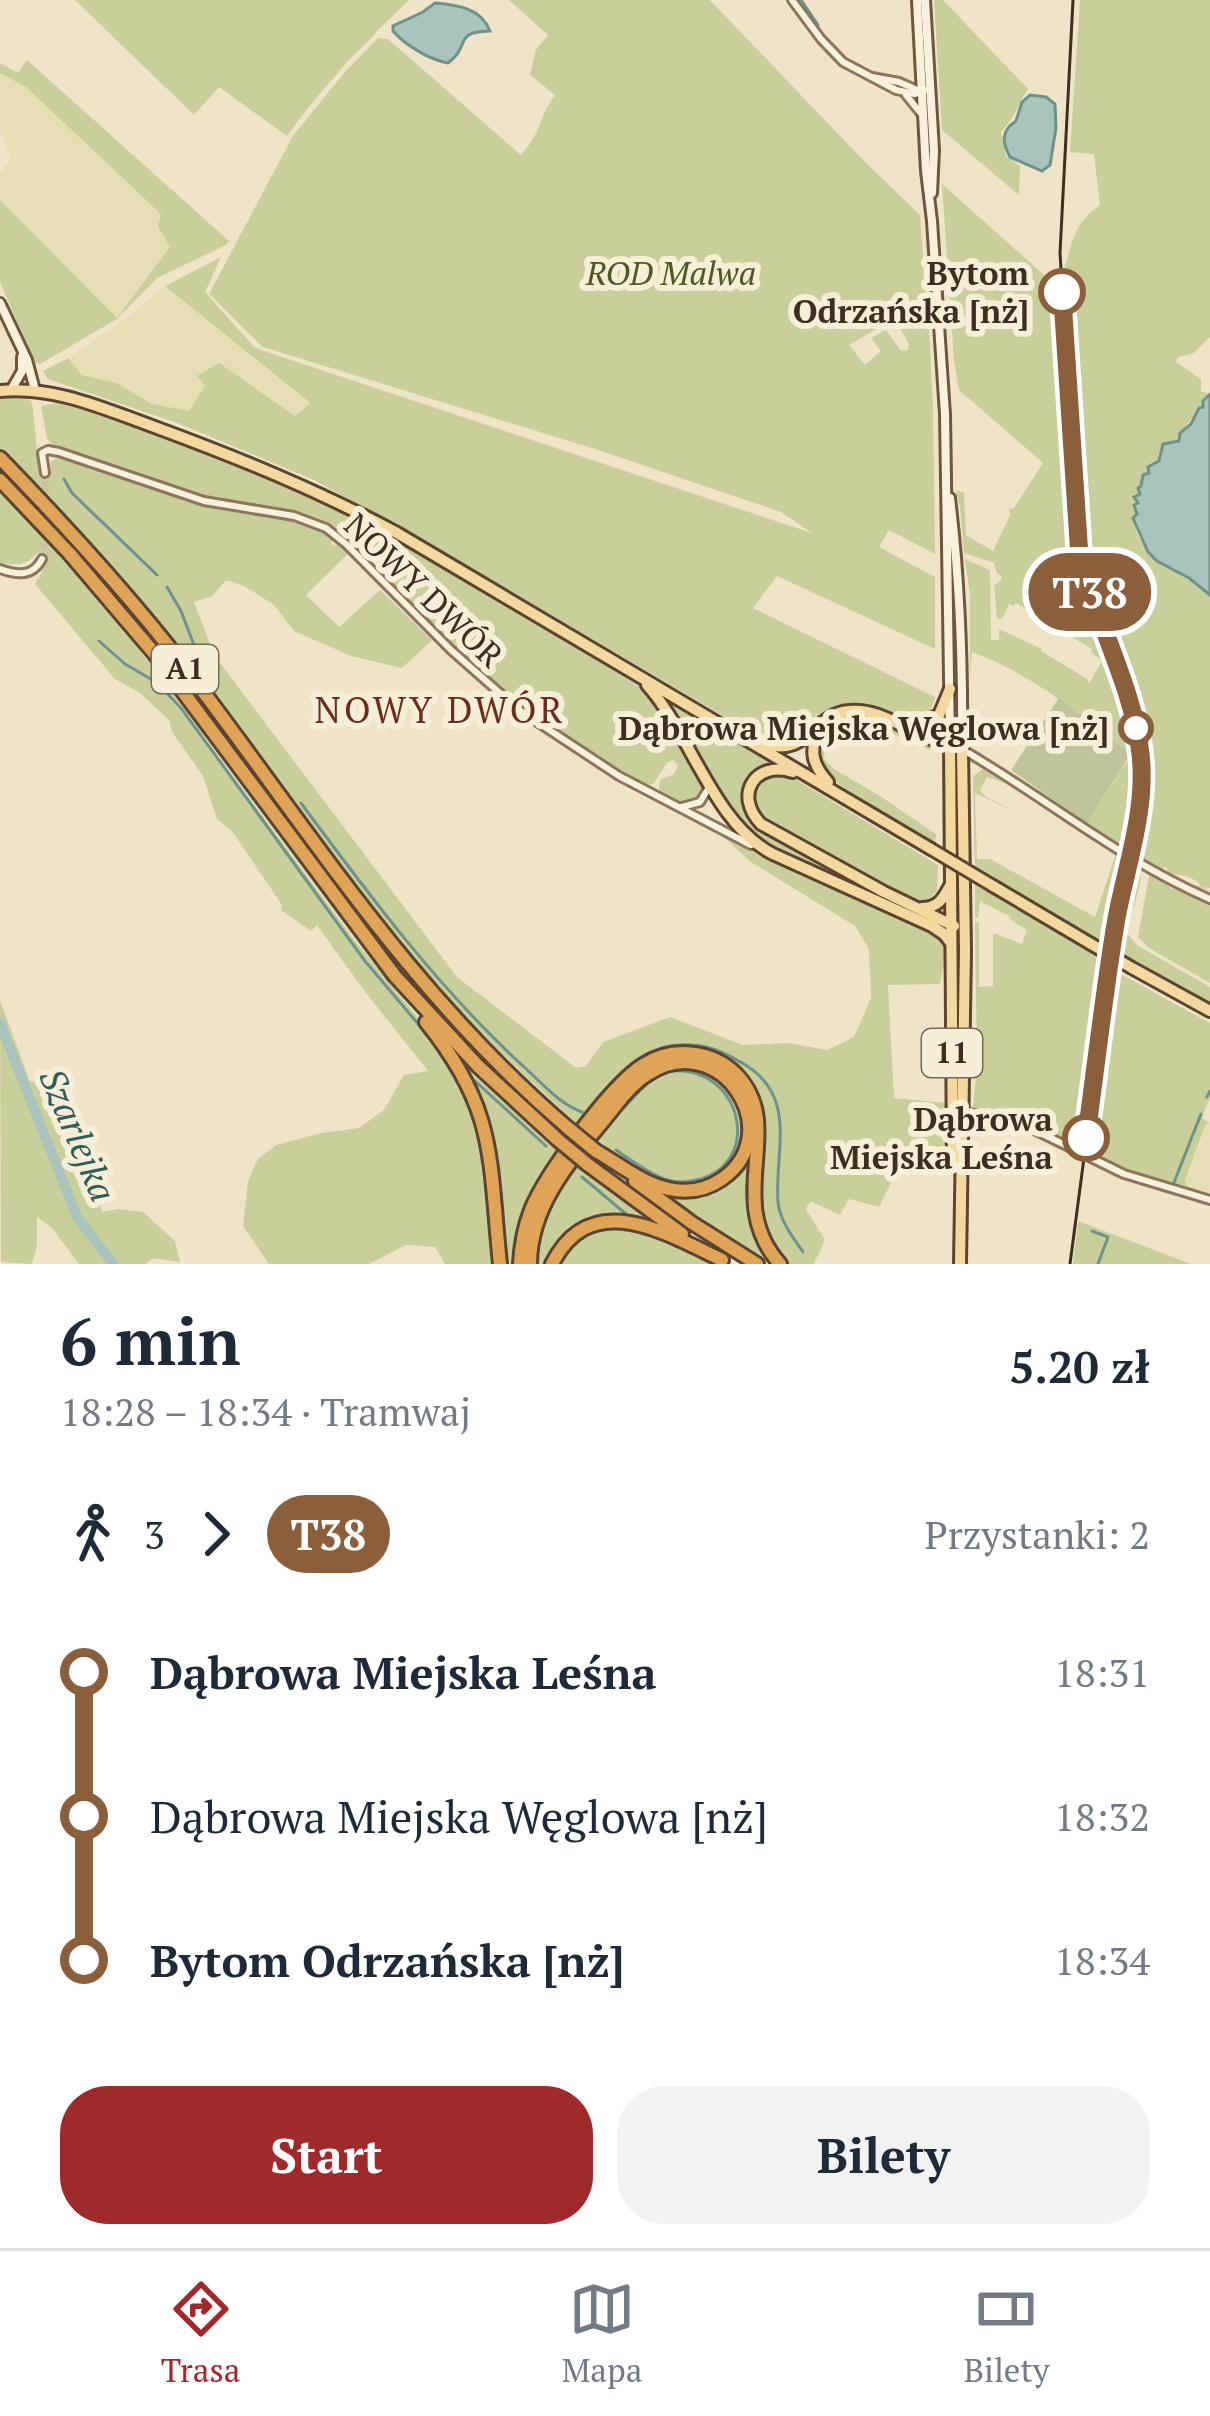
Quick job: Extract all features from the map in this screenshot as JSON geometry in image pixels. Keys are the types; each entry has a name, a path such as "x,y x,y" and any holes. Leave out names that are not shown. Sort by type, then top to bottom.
{"highway":[{"name":"A1","path":"0,458 77,538 176,656 405,963 489,1054 596,1151 757,1264"},
{"name":"A1","path":"0,480 154,653 395,976 478,1066 587,1164 726,1262"},
{"path":"395,976 460,1068 479,1108 492,1161 500,1264"},
{"path":"520,1264 530,1211 561,1159 633,1072 658,1057 684,1052 727,1066 750,1093 758,1124 755,1216 764,1242 780,1264"},
{"path":"530,1264 539,1215 559,1178 625,1095 650,1072 678,1062 713,1068 736,1088 747,1113 748,1138 742,1156 728,1174 701,1189 655,1185 596,1151"},
{"path":"552,1264 580,1231 618,1221 655,1228 726,1262"}],"main road":[{"name":"11","path":"921,0 921,92 934,170 931,206 946,467 950,745 965,908 959,948 956,1264"},
{"name":"11","path":"921,0 930,82 928,117"},
{"path":"0,303 35,390"},
{"path":"6,390 22,371 20,344"},
{"path":"6,390 64,395 237,457 397,533 1210,1012"},
{"name":"11","path":"946,467 956,545 950,745"},
{"path":"637,674 662,703 741,829 766,851 932,926 959,948"},
{"path":"918,725 939,715 950,689"},
{"path":"734,731 780,747 806,739 831,716 868,712 950,745"},
{"path":"897,722 938,731 950,745 956,774"},
{"path":"820,726 813,760 844,796"},
{"path":"813,778 782,769 763,772 748,795 752,814 777,834 952,923 959,948"},
{"name":"11","path":"952,923 956,774"},
{"path":"919,908 937,905 952,881"},
{"path":"932,926 952,923 965,908"},
{"name":"11","path":"956,1264 963,1112 959,948"}],"street":[{"path":"793,0 837,57 903,93 928,117"},
{"path":"899,82 914,73 920,62"},
{"path":"872,77 921,92"},
{"path":"903,93 921,92 930,82"},
{"name":"NOWY DWÓR","path":"45,473 42,453 49,450 204,501 294,516 326,528 505,699 619,776 766,851"},
{"path":"0,569 26,574 43,559"},
{"path":"950,745 1166,878 1210,899"},
{"path":"956,774 982,761"},
{"path":"679,805 700,802 708,789 707,779"},
{"path":"963,1112 1016,1121 1124,1174 1210,1200"}],"shaded area":[{"path":"0,73 26,87 162,214 158,226 170,247 117,319 0,200 0,174 11,158 0,130"},
{"path":"165,286 310,404 294,416 206,386 189,412 152,404 117,383 82,375 68,358"},
{"path":"1210,1123 1210,1195 1188,1188 1185,1182"}],"green space":[{"path":"75,0 409,0 349,60 287,136 219,87 194,115"},
{"name":"ROD Malwa","path":"509,0 710,0 920,215 926,299 849,345 865,365 881,351 871,338 886,330 901,351 908,350 897,323 928,307 935,554 889,530 879,547 935,577 935,649 777,576 753,608 935,697 923,715 836,707 799,736 766,741 314,480 180,424 48,379 43,371 68,358 82,375 117,383 152,404 189,411 205,386 197,376 219,363 295,416 310,403 165,286 221,257 205,292 255,348 812,533 781,512 263,347 209,294 293,136 378,38 388,39 521,155 555,95 530,75 536,50 548,35"},
{"path":"934,0 943,0 1028,89 1001,132 1006,156 1020,166 1019,195 942,130"},
{"path":"1080,0 1210,0 1210,337 1176,362 1201,379 1201,391 1210,394 1179,441 1163,444 1158,461 1148,467 1139,494 1134,496 1135,525 1145,546 1210,595 1210,888 1204,887 1210,891 1130,854 1143,787 1142,745 1146,743 1085,553 1064,269 1079,226 1100,205 1094,154 1070,152"},
{"path":"27,60 229,241 157,278 117,319 40,364 35,363 0,282 0,200 117,318 170,247 158,226 161,214 26,87 0,73 0,63 18,73"},
{"path":"942,184 1054,284 1057,403 1075,576 1132,742 1130,753 1035,683 972,652 970,676 965,559 990,570 991,640 999,640 999,629 1042,649 1089,684 1102,661 1092,649 1016,603 1009,604 1002,619 997,619 994,585 1001,576 994,563 964,553 955,490 964,493 966,535 993,551 1009,509 1043,463 959,390"},
{"path":"24,397 33,408 39,473 50,477 51,461 64,456 163,493 313,525 332,536 332,546 340,543 350,552 306,595 339,627 380,590 432,640 402,668 351,656 294,631 274,605 226,580 212,596 194,602 214,655 457,977 576,1068 586,1066 603,1042 670,1017 743,1045 788,1043 827,1050 854,1037 871,998 869,949 855,926 751,862 719,833 929,929 944,941 940,984 888,985 894,1098 946,1103 945,1157 905,1155 879,1207 849,1199 840,1215 810,1201 806,1209 825,1240 814,1264 787,1264 774,1248 761,1213 761,1116 683,1049 581,1127 439,987 167,634 59,507 0,448 0,398"},
{"path":"45,397 275,479 459,577 645,690 706,788 699,801 678,801 659,789 660,780 677,769 673,760 653,784 645,786 523,709 540,705 523,702 519,706 480,669 489,651 481,648 472,658 465,658 381,575 383,570 355,542 351,545 334,531 297,515 199,496 55,447 47,439 41,406 58,403"},
{"path":"0,492 125,630 356,942 442,1047 482,1129 496,1264 445,1264 435,1247 406,1245 369,1264 269,1264 243,1226 248,1181 258,1159 276,1145 359,1128 384,1110 404,1075 428,1071 317,925 311,931 281,910 232,831 217,819 203,776 172,732 169,720 140,693 115,679 35,584 49,559 37,553 20,564 0,563"},
{"path":"666,697 778,764 762,769 747,809 878,892 876,897 766,846 750,833 730,808"},
{"path":"1059,698 1131,754 1087,824 1011,770"},
{"path":"844,718 880,724 931,747 851,725 828,740 824,759 936,834 935,846 825,775 817,758 818,742 827,728"},
{"path":"1134,751 1135,784 1125,838 1116,843 1087,824"},
{"path":"983,769 1007,784 987,777 980,790 1017,813 975,793 977,859 990,859 1095,917 1116,853 1123,856 1106,947 975,869 973,776"},
{"path":"777,774 790,776 938,865 937,891 924,905 914,903 768,823 757,809 755,795 761,783"},
{"path":"1130,860 1141,873 1124,930 1138,946 1210,987 1210,1007 1112,951"},
{"path":"1149,875 1210,902 1210,983 1138,937"},
{"path":"975,883 1104,960 1078,1147 1074,1149 1024,1119 973,1108 975,922 979,922 979,987 993,986 993,933 1022,944 1027,930 980,901 975,918"},
{"path":"1117,972 1210,1023 1210,1097 1202,1118 1210,1123 1185,1180 1188,1188 1119,1170 1088,1152"},
{"path":"0,1000 30,1082 61,1078 70,1089 81,1151 102,1212 143,1212 175,1241 180,1262 153,1258 146,1264 79,1264 52,1228 37,1217 32,1264 1,1262"},
{"path":"681,1056 712,1063 736,1080 744,1092 754,1121 751,1213 777,1264 662,1192 697,1192 723,1181 741,1162 750,1140 751,1115 742,1092 726,1074 693,1060 659,1064 630,1084 587,1131 639,1074 665,1060"},
{"path":"466,1065 561,1153 517,1264 503,1264 497,1190"},
{"path":"668,1068 708,1071 737,1102 745,1123 743,1143 734,1161 718,1175 698,1183 674,1184 647,1176 595,1137 644,1081"},
{"path":"573,1164 653,1224 588,1223 549,1264 533,1264 541,1217"},
{"path":"1078,1221 1186,1262 1190,1264 1073,1264"},
{"path":"600,1227 648,1230 711,1264 556,1264 577,1237"}],"water":[{"path":"435,3 475,13 490,31 466,37 448,63 426,55 393,31 393,26"},
{"path":"1030,95 1055,104 1050,165 1042,171 1010,157 1004,142 1022,102"},
{"path":"1210,394 1210,595 1148,552 1133,518 1138,503 1134,497 1140,494 1143,475 1159,461 1163,444 1179,441"}],"waterway":[{"path":"801,0 818,25"},
{"path":"64,479 72,493 157,575"},
{"path":"167,587 197,653"},
{"path":"99,641 156,682 181,708 365,961 430,1038 463,1089"},
{"path":"301,803 462,1005 551,1092 582,1112"},
{"name":"Szarlejka","path":"0,1023 77,1217 113,1264"},
{"path":"612,1085 647,1054 680,1045 719,1051 761,1077 778,1109 779,1209 803,1252"},
{"path":"616,1150 651,1173 678,1182 714,1173 730,1158 737,1140 737,1120 729,1100 716,1084 696,1074 671,1071"},
{"path":"612,1120 651,1079"},
{"path":"500,1201 492,1137 475,1081 546,1146"},
{"path":"1207,1097 1210,1091"},
{"path":"1173,1185 1201,1114"},
{"path":"536,1186 558,1153"},
{"path":"1122,1170 1144,1176"},
{"path":"582,1177 626,1214 609,1216"},
{"path":"1149,1178 1170,1184"},
{"path":"1189,1189 1197,1192"},
{"path":"588,1234 609,1228"},
{"path":"1092,1231 1108,1237 1098,1264"},
{"path":"551,1254 563,1238"}],"tunnel":[{"path":"42,559 45,473"}],"tram line":[{"path":"1070,1264 1112,946 1142,771 1135,724 1087,584 1077,531 1060,253 1073,0"},
{"name":"T38","path":"1062,292 1079,549 1134,718 1142,766 1086,1138"}],"place":[{"name":"Bytom Odrzańska [nż]","path":"1062,292"},
{"name":"Dąbrowa Miejska Węglowa [nż]","path":"1136,728"},
{"name":"Dąbrowa Miejska Leśna","path":"1086,1138"}],"district":[{"name":"NOWY DWÓR","path":"440,710"}]}
